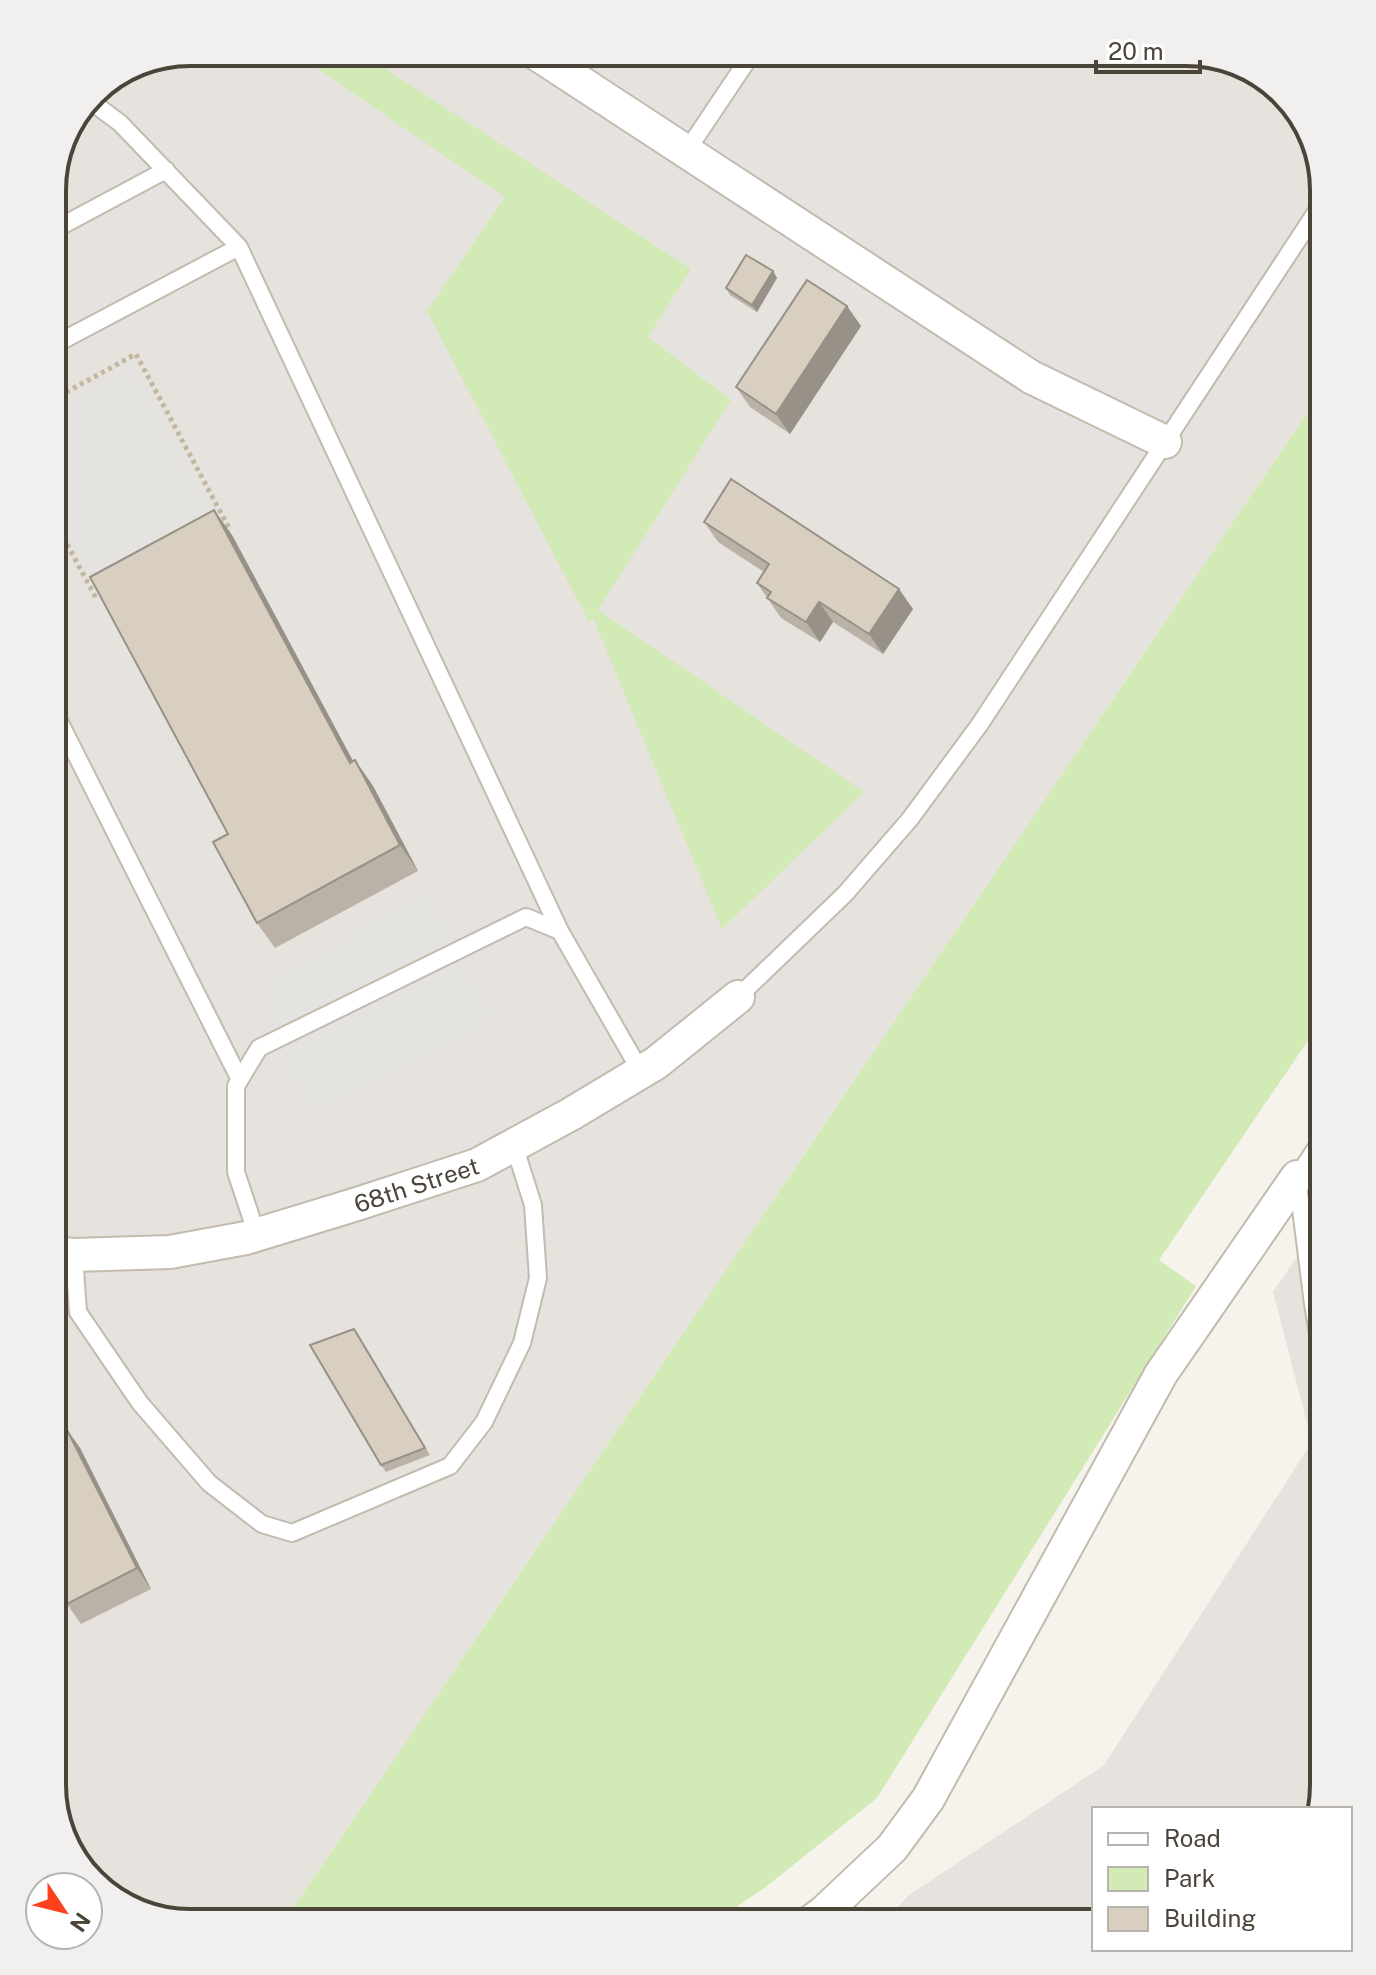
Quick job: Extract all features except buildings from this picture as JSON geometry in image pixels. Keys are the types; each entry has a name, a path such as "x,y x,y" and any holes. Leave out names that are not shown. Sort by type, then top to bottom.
{"street":[{"path":"555,66 1031,377 1165,442"},
{"name":"68th Street","path":"66,1254 170,1252 257,1235 477,1165 656,1063 738,997"},
{"path":"827,1909 892,1848 928,1799 1161,1374 1297,1177"}],"lane":[{"path":"686,152 744,66"},
{"path":"99,107 120,123 239,247 560,931 641,1072"},
{"path":"66,224 166,170"},
{"path":"738,997 845,894 910,819 980,724 1310,221"},
{"path":"66,339 239,247"},
{"path":"66,735 240,1080"},
{"path":"257,1235 236,1172 236,1086 259,1048 526,917 560,931"},
{"path":"66,1266 78,1312 140,1403 209,1483 262,1524 292,1533 450,1466 484,1422 522,1343 538,1278 533,1205 514,1145"},
{"path":"1310,1157 1297,1177 1310,1280"},
{"path":"1302,1215 1310,1211"}],"path":[{"path":"66,392 136,354 229,528"},
{"path":"66,542 97,600"}],"shaded area":[{"path":"190,66 1194,66 1226,73 1248,83 1274,102 1301,143 1310,190 1310,409 292,1909 182,1909 150,1902 121,1888 97,1867 83,1847 70,1817 66,1785 66,182 70,158 79,135 92,115 108,97 143,75 166,68"},
{"path":"131,362 221,526 98,593 66,533 66,397"},
{"path":"428,891 497,1018 313,1118 259,1018 277,1008 262,981"},
{"path":"1310,1238 1310,1434 1273,1292"},
{"path":"1310,1445 1308,1807 1092,1807 1092,1909 896,1909 909,1895 1104,1765"}],"green space":[{"path":"313,66 381,66 691,269 648,337 731,400 598,610 864,792 722,929 593,618 589,622 427,311 505,197"},
{"path":"1310,409 1310,1038 1159,1260 1196,1286 877,1798 733,1909 292,1909"}]}
